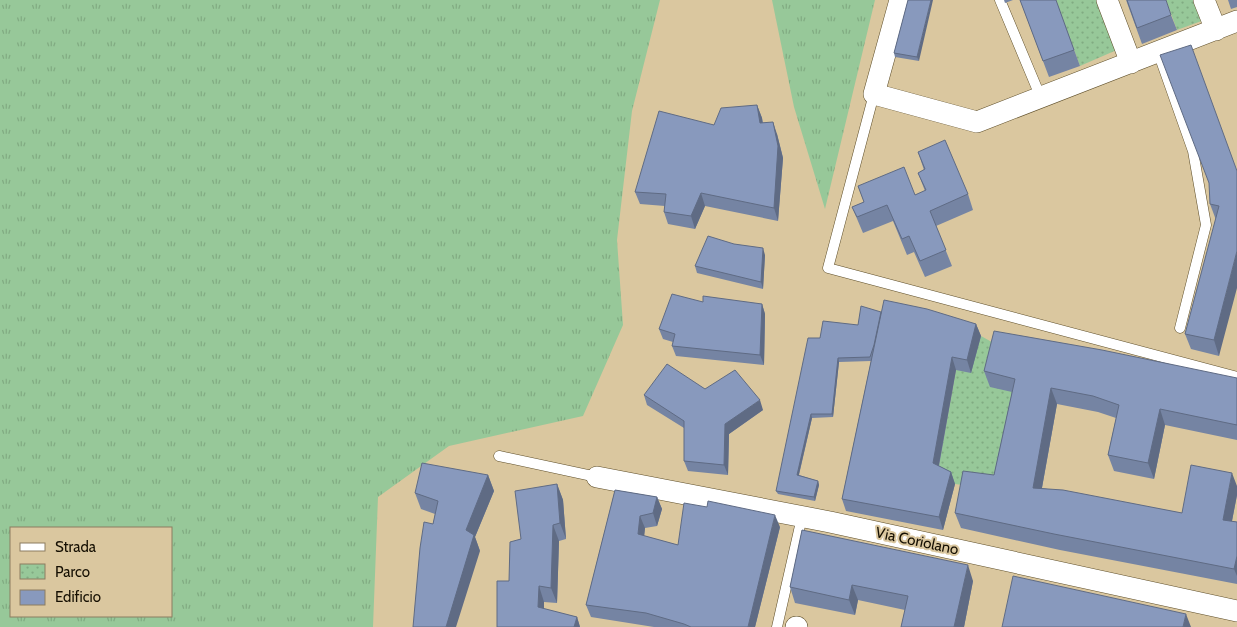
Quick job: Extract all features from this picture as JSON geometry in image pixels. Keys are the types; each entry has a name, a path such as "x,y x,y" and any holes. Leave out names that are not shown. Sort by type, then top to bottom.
{"street":[{"path":"900,0 874,94 977,122 1237,21"},
{"path":"1106,0 1131,63"},
{"path":"1204,0 1216,30"},
{"name":"Via Coriolano","path":"597,477 802,517 1237,611"}],"lane":[{"path":"1000,0 1041,98"},
{"path":"1158,52 1192,151 1206,225 1180,328"},
{"path":"874,94 828,268 1237,377"},
{"path":"499,456 597,477"},
{"path":"777,627 802,517"}],"green space":[{"path":"0,0 660,0 632,111 617,240 623,325 583,416 449,446 378,497 373,627 0,627"},
{"path":"772,0 875,0 825,209 794,107"},
{"path":"1056,0 1101,0 1119,49 1080,66"},
{"path":"1166,0 1201,0 1207,19 1177,30"},
{"path":"981,336 999,346 1020,394 1000,490 955,484 937,475 956,370"}],"building":[{"path":"908,0 931,0 917,57 894,53"},
{"path":"1020,0 1056,0 1074,50 1043,61"},
{"path":"1127,0 1166,0 1171,15 1137,28"},
{"path":"1191,45 1237,171 1237,251 1214,340 1185,334 1219,206 1210,204 1209,183 1160,55"},
{"path":"757,105 760,123 773,122 778,146 774,208 701,193 691,216 664,212 666,194 635,192 659,111 714,125 721,108"},
{"path":"945,140 968,194 930,211 946,250 920,261 909,236 902,239 887,205 857,217 852,207 864,202 858,186 904,167 915,195 926,190 918,173 925,169 918,152"},
{"path":"708,236 734,244 763,248 761,282 695,266"},
{"path":"672,294 703,302 703,296 762,304 760,355 672,346 675,334 659,329"},
{"path":"884,300 927,309 976,324 967,360 952,357 933,463 951,472 939,517 842,499"},
{"path":"861,306 881,312 870,357 838,358 832,414 811,414 797,475 818,481 814,497 776,491 808,338 820,338 823,321 858,325"},
{"path":"994,331 1102,350 1237,378 1237,425 1160,409 1148,463 1108,455 1119,405 1093,396 1051,388 1033,488 1063,490 1182,513 1191,465 1232,473 1223,520 1237,522 1237,556 1234,569 955,513 963,471 994,475 1015,379 984,371"},
{"path":"667,364 705,389 735,370 760,400 725,424 724,465 684,461 684,421 644,395"},
{"path":"422,463 488,475 466,530 474,535 446,627 413,627 424,522 433,524 438,501 415,493"},
{"path":"557,484 560,523 553,525 551,588 539,586 538,607 577,617 574,627 497,627 497,581 509,581 510,542 521,539 515,491"},
{"path":"615,490 657,497 653,513 640,516 638,534 678,545 684,503 707,507 708,501 775,515 748,627 691,627 646,613 586,605"},
{"path":"802,530 968,565 954,627 901,627 908,596 852,585 849,600 790,587"},
{"path":"1013,576 1186,614 1183,627 1002,627"}]}
